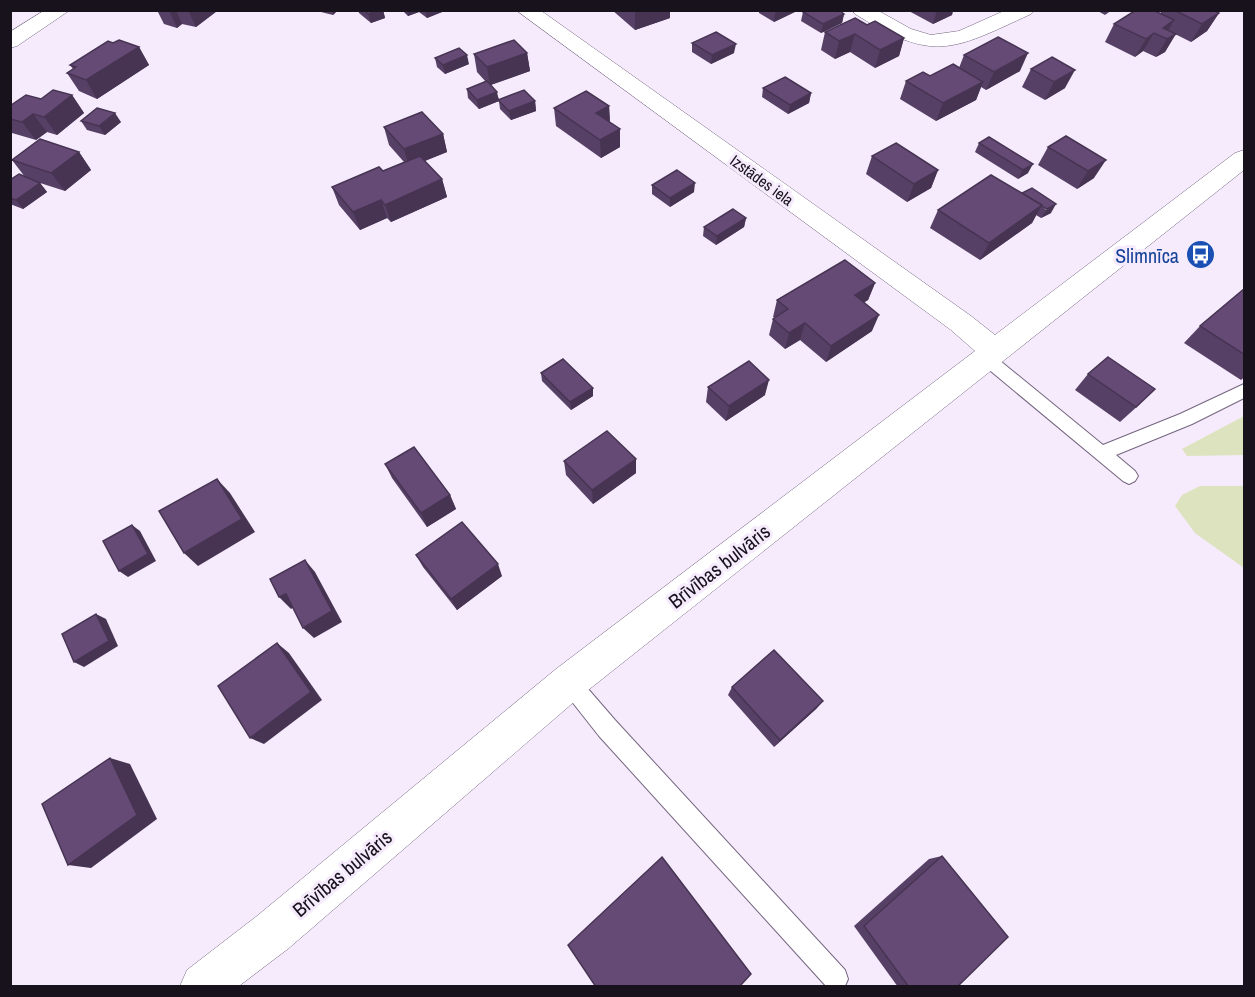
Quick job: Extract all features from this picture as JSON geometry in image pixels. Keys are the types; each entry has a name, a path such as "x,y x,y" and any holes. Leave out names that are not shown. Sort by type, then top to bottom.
{"street":[{"path":"10,42 60,10"},
{"name":"Izstādes iela","path":"526,10 961,323 992,355"},
{"path":"862,10 911,36 929,41 943,41 968,34 1024,10"},
{"name":"Brīvības bulvāris","path":"203,987 273,932 569,682 1245,158"}],"lane":[{"path":"992,355 1129,476"},
{"path":"1102,453 1186,419 1245,391"},
{"path":"569,682 606,728 836,979"}],"green space":[{"path":"1244,416 1244,455 1187,456 1182,449"},
{"path":"1200,486 1244,486 1244,568 1195,533 1175,506 1182,495"}],"building":[{"path":"364,10 378,10 368,14"},
{"path":"806,10 839,10 844,14 823,24 803,12"},
{"path":"1136,10 1153,10 1174,20 1163,28 1176,34 1167,39 1154,33 1146,39 1114,24"},
{"path":"1174,10 1214,10 1219,13 1202,24"},
{"path":"855,18 867,25 875,21 904,38 880,50 855,34 839,41 825,32"},
{"path":"716,32 736,44 712,55 692,43"},
{"path":"998,37 1028,53 994,72 964,55"},
{"path":"119,40 139,47 86,80 67,73 76,67 70,65 108,41 113,43"},
{"path":"514,40 527,53 487,67 474,54"},
{"path":"459,48 467,55 443,65 435,58"},
{"path":"1052,57 1075,70 1054,82 1031,69"},
{"path":"953,64 983,82 943,103 906,81 923,72 930,76"},
{"path":"785,77 811,93 790,105 763,88"},
{"path":"487,81 497,92 477,100 467,89"},
{"path":"53,90 72,95 44,117 33,114 22,122 10,119 10,106 26,95 41,99"},
{"path":"524,90 535,101 509,111 498,100"},
{"path":"586,91 609,106 596,113 620,129 600,140 554,108"},
{"path":"97,108 115,113 99,126 81,121"},
{"path":"422,112 443,134 404,149 384,127"},
{"path":"1066,136 1106,160 1088,171 1048,147"},
{"path":"989,137 1033,164 1023,170 979,143"},
{"path":"40,139 79,152 51,173 12,160"},
{"path":"896,143 938,170 914,184 872,156"},
{"path":"420,156 442,179 385,205 381,200 353,212 332,187 379,167 383,171"},
{"path":"677,170 695,183 670,198 652,185"},
{"path":"19,174 40,183 16,200 10,198 10,180"},
{"path":"991,175 1042,205 989,243 938,210"},
{"path":"1032,188 1056,204 1047,209 1022,193"},
{"path":"733,209 746,218 717,236 704,227"},
{"path":"845,260 875,283 855,295 879,315 831,346 805,323 789,333 773,319 788,309 777,300"},
{"path":"1245,288 1245,355 1200,326"},
{"path":"1108,357 1155,389 1136,407 1088,374"},
{"path":"563,359 593,388 570,402 541,373"},
{"path":"749,361 769,380 729,406 708,387"},
{"path":"607,431 636,459 592,490 564,461"},
{"path":"414,447 450,495 421,513 385,464"},
{"path":"217,479 242,519 184,553 159,511"},
{"path":"462,522 498,564 451,599 416,555"},
{"path":"132,525 148,554 119,571 103,541"},
{"path":"305,560 332,611 303,628 286,594 279,597 270,579"},
{"path":"96,614 109,641 74,662 62,634"},
{"path":"277,643 311,692 250,738 218,686"},
{"path":"774,650 823,701 780,740 732,687"},
{"path":"110,758 137,815 68,865 42,804"},
{"path":"942,856 1008,937 957,987 909,987 864,926"},
{"path":"662,857 751,974 739,987 596,987 568,945"}],"place":[{"name":"Slimnīca","path":"1200,255"}]}
